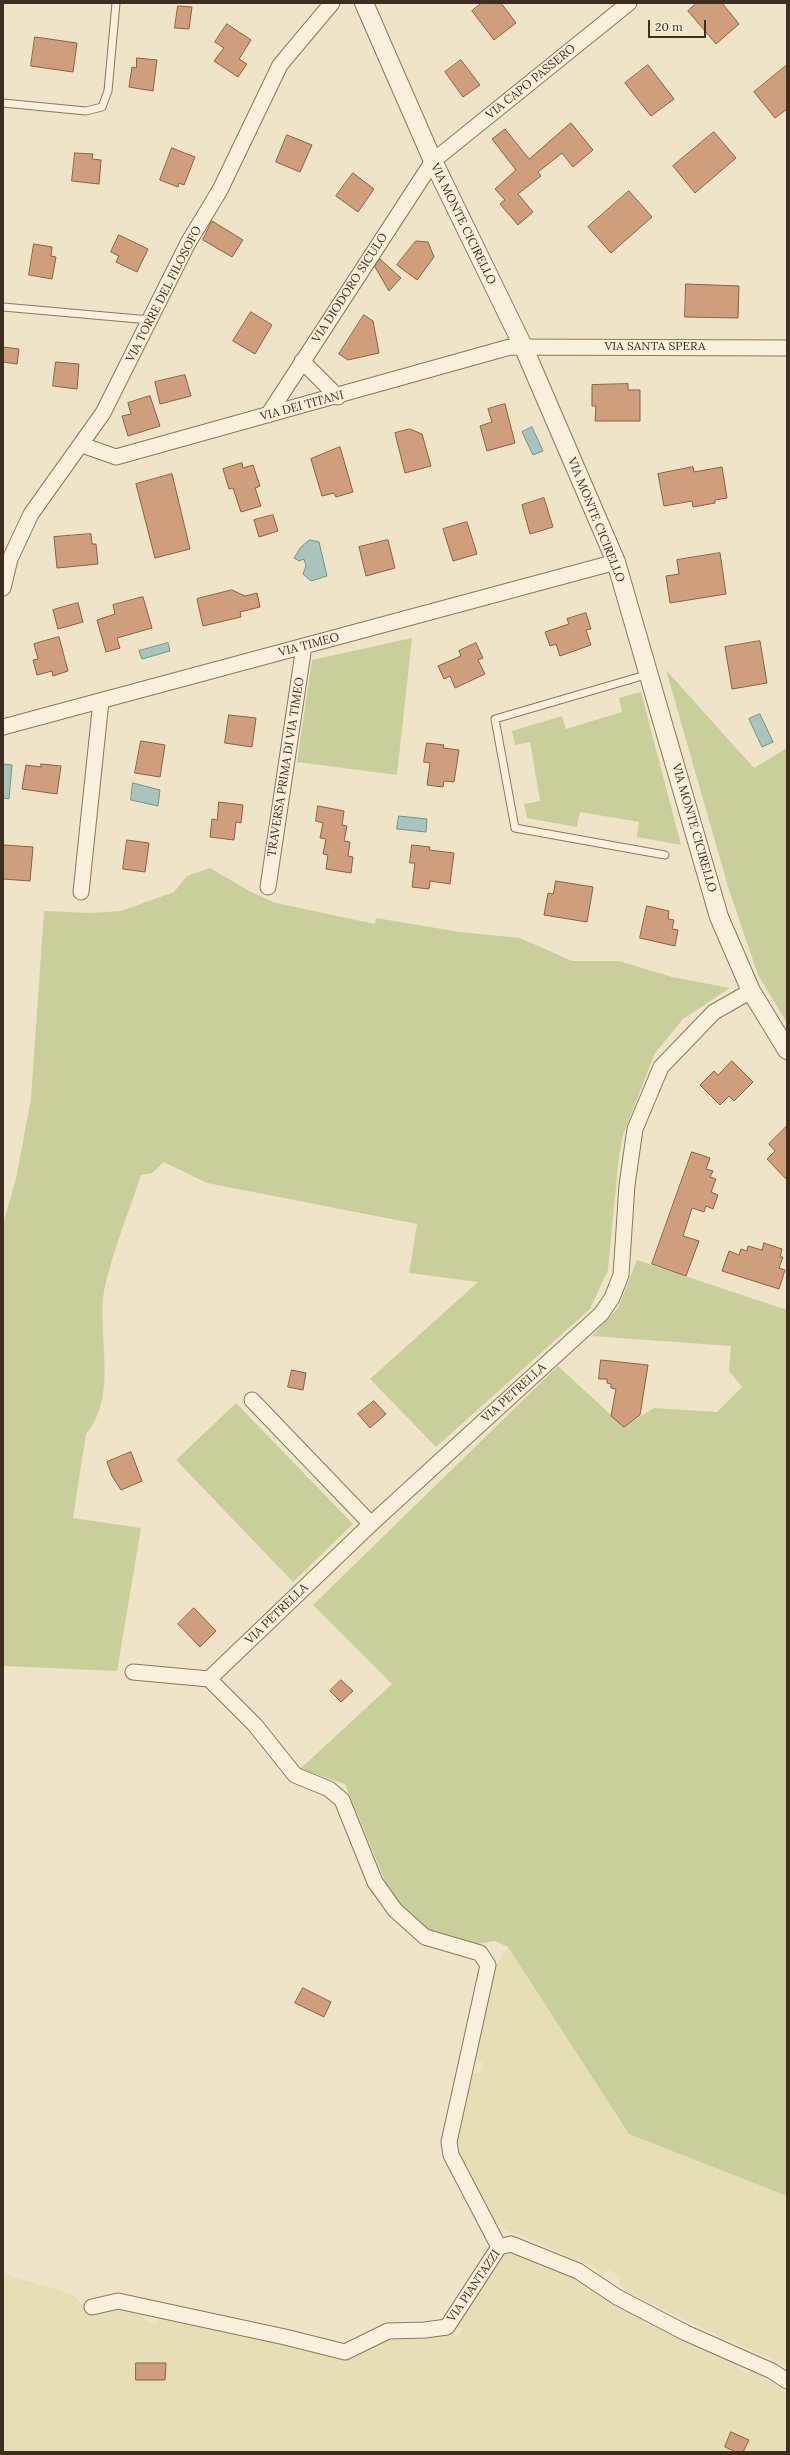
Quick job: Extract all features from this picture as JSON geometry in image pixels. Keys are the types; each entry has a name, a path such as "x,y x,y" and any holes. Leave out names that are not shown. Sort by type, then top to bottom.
{"street":[{"name":"VIA TORRE DEL FILOSOFO","path":"3,588 10,559 31,514 82,445 103,413 188,243 220,190 283,61 332,3"},
{"name":"VIA MONTE CICIRELLO","path":"364,3 433,161 523,346 616,562 719,917 750,990 787,1050"},
{"name":"VIA CAPO PASSERO","path":"433,161 629,3"},
{"name":"VIA DIODORO SICULO","path":"268,415 433,161"},
{"name":"VIA SANTA SPERA","path":"523,346 787,348"},
{"name":"VIA DEI TITANI","path":"82,445 116,457 510,347 523,346"},
{"path":"302,362 338,396"},
{"name":"VIA TIMEO","path":"3,727 616,562"},
{"name":"TRAVERSA PRIMA DI VIA TIMEO","path":"268,887 304,646"},
{"path":"81,892 101,701"},
{"name":"VIA PETRELLA","path":"209,1679 371,1524 602,1314 612,1298 621,1275 627,1184 635,1129 661,1067 714,1012 750,990"},
{"path":"252,1400 371,1524"},
{"path":"133,1672 209,1679 255,1725 295,1775 330,1789 342,1800 375,1882 395,1910 425,1937 480,1953 488,1965 449,2142 451,2155 499,2248"},
{"name":"VIA PIANTAZZI","path":"92,2307 118,2301 285,2337 345,2352 388,2331 425,2330 446,2327 499,2248 511,2244 578,2270 618,2297 686,2333 772,2371 787,2381"}],"lane":[{"path":"3,103 86,111 102,107 108,92 116,3"},
{"path":"3,307 150,320"},
{"path":"649,674 495,719 516,828 665,855"}],"shaded area":[{"path":"508,1947 629,2134 787,2196 787,2366 697,2326 626,2291 620,2283 620,2277 610,2270 603,2274 594,2267 504,2229 492,2219 459,2153 457,2144 469,2073 480,2073 483,2063 477,2060 475,2054 495,1967"},
{"path":"511,2251 576,2277 644,2316 644,2323 659,2329 665,2325 738,2359 738,2368 746,2373 755,2371 787,2393 787,2452 3,2452 3,2274 72,2294 91,2314 97,2309 121,2307 140,2312 146,2321 156,2324 161,2317 348,2357 388,2337 425,2338 442,2333 457,2336 463,2329 456,2326 503,2255"}],"green space":[{"path":"412,638 397,775 297,762 312,660"},
{"path":"666,670 754,768 787,748 787,1023 758,975 729,890"},
{"path":"641,692 681,845 637,837 639,822 580,812 577,827 527,818 524,804 540,801 530,742 515,745 512,731 562,716 566,729 622,712 619,698"},
{"path":"210,868 251,892 276,903 375,924 376,918 460,932 520,938 572,961 619,961 672,977 730,988 683,1019 655,1053 623,1135 619,1156 608,1270 590,1309 436,1447 370,1379 478,1282 409,1273 417,1224 207,1183 164,1162 152,1173 141,1175 117,1244 105,1286 103,1304 104,1382 102,1401 96,1418 86,1434 73,1518 141,1528 117,1671 3,1666 3,1224 16,1179 31,1098 44,911 90,913 121,911 174,892 187,876"},
{"path":"637,1260 787,1310 787,2196 629,2134 508,1947 495,1941 476,1944 431,1934 400,1906 385,1881 345,1784 300,1769 392,1684 313,1605 558,1366 624,1427 654,1408 717,1412 742,1387 729,1371 731,1346 592,1336 618,1308"},
{"path":"236,1403 353,1524 293,1582 176,1460"}],"water":[{"path":"532,427 543,451 533,455 522,432"},
{"path":"310,540 319,542 327,576 311,581 303,574 306,566 304,559 299,561 294,558 301,547"},
{"path":"168,643 170,651 142,659 139,651"},
{"path":"760,714 773,742 762,747 749,719"},
{"path":"3,764 12,765 9,799 3,798"},
{"path":"133,783 160,790 158,806 131,800"},
{"path":"399,816 427,819 426,832 397,829"}],"building":[{"path":"482,3 501,3 516,23 494,40 472,11"},
{"path":"697,3 722,3 739,24 716,44 688,11"},
{"path":"178,6 192,7 189,29 175,28"},
{"path":"227,24 251,40 239,59 247,64 238,77 214,61 224,48 215,42"},
{"path":"35,37 77,43 73,72 31,66"},
{"path":"137,58 157,60 153,91 129,87 132,67 136,68"},
{"path":"461,60 480,85 463,97 445,72"},
{"path":"648,65 674,99 651,116 625,83"},
{"path":"787,65 787,109 775,118 754,92"},
{"path":"571,123 593,150 573,167 562,153 538,172 541,176 518,194 533,212 518,225 500,204 505,200 495,189 516,170 492,139 505,129 529,159"},
{"path":"714,132 736,158 695,193 673,166"},
{"path":"287,135 312,145 300,172 276,162"},
{"path":"172,148 195,157 184,185 179,183 178,187 160,180"},
{"path":"75,153 93,154 92,159 101,160 99,184 72,181"},
{"path":"353,173 374,189 358,212 336,196"},
{"path":"629,191 652,217 611,253 588,227"},
{"path":"212,221 243,240 232,257 203,240"},
{"path":"119,235 148,249 137,272 116,262 119,256 111,252"},
{"path":"416,241 428,242 434,257 417,280 397,265"},
{"path":"34,244 52,247 51,256 56,257 52,279 29,275"},
{"path":"380,259 401,278 389,291 375,267"},
{"path":"686,284 739,286 738,318 685,317"},
{"path":"251,312 272,325 255,354 233,341"},
{"path":"364,315 373,321 379,353 348,360 339,354"},
{"path":"3,347 19,349 17,364 3,362"},
{"path":"56,362 79,364 77,389 53,386"},
{"path":"185,375 191,396 160,404 155,382"},
{"path":"628,384 628,390 640,390 640,421 595,421 596,406 592,406 592,385"},
{"path":"150,396 160,426 128,436 122,416 131,414 128,403"},
{"path":"505,404 515,443 487,451 480,426 492,422 488,409"},
{"path":"410,429 422,434 431,466 405,473 395,433"},
{"path":"340,447 353,492 336,497 334,493 322,496 311,459"},
{"path":"242,463 243,468 253,465 260,486 255,488 261,506 241,512 233,488 229,489 223,469"},
{"path":"693,467 694,472 722,467 727,498 715,500 715,503 693,507 692,501 664,506 658,474"},
{"path":"172,474 190,549 155,558 136,484"},
{"path":"544,498 553,527 530,534 522,505"},
{"path":"273,515 278,531 259,537 254,520"},
{"path":"467,522 477,554 453,561 443,529"},
{"path":"91,534 92,544 96,544 98,564 57,568 54,537"},
{"path":"388,540 395,568 366,576 359,547"},
{"path":"720,553 726,594 670,603 666,576 679,574 677,560"},
{"path":"232,590 245,596 257,593 260,607 240,612 241,617 203,626 197,599"},
{"path":"143,597 152,628 117,638 120,648 106,652 97,620 115,614 113,605"},
{"path":"78,603 83,622 58,629 53,610"},
{"path":"586,613 591,629 586,630 591,645 560,656 556,644 550,646 545,632 569,624 567,619"},
{"path":"59,637 68,671 53,676 52,671 37,675 33,660 38,659 34,644"},
{"path":"760,641 767,683 732,689 725,647"},
{"path":"476,643 483,658 478,660 485,674 455,688 450,676 444,679 438,666 461,656 459,651"},
{"path":"229,715 256,718 252,747 225,743"},
{"path":"141,741 165,745 160,777 135,773"},
{"path":"427,743 444,745 443,748 459,750 454,782 444,781 443,787 427,785 430,763 424,762"},
{"path":"41,764 61,766 57,794 22,789 26,765 41,767"},
{"path":"219,802 243,805 241,823 236,822 234,840 210,837 212,819 217,820"},
{"path":"318,806 344,811 342,825 347,826 344,841 350,842 348,856 353,857 351,873 326,869 328,855 323,854 326,839 320,838 323,823 316,821"},
{"path":"127,840 149,843 145,872 123,869"},
{"path":"4,845 33,847 30,881 3,879"},
{"path":"412,845 430,847 429,850 454,853 450,884 430,881 429,889 412,887 415,863 410,863"},
{"path":"556,881 593,887 587,922 544,915 548,893 553,894"},
{"path":"647,906 669,911 668,919 674,920 672,929 678,930 675,946 640,938"},
{"path":"732,1061 753,1082 734,1101 729,1096 720,1105 700,1085 714,1071 718,1075"},
{"path":"787,1126 787,1180 767,1159 775,1151 769,1144"},
{"path":"692,1152 710,1158 706,1169 713,1171 710,1177 716,1179 711,1192 718,1195 713,1209 706,1206 704,1212 692,1208 683,1236 699,1241 686,1276 652,1264"},
{"path":"764,1243 782,1249 780,1257 783,1257 779,1268 785,1270 779,1289 722,1271 729,1251 739,1255 741,1249 747,1251 748,1246 762,1250"},
{"path":"601,1360 648,1365 640,1415 624,1427 611,1416 616,1389 611,1388 611,1384 607,1383 607,1379 599,1379"},
{"path":"292,1370 306,1373 303,1390 288,1387"},
{"path":"374,1401 386,1414 370,1428 358,1414"},
{"path":"131,1452 142,1481 121,1490 112,1476 107,1462"},
{"path":"194,1608 216,1631 200,1647 178,1624"},
{"path":"341,1680 353,1691 341,1702 330,1691"},
{"path":"303,1988 331,2002 324,2017 295,2003"},
{"path":"136,2363 166,2363 165,2380 136,2380"},
{"path":"731,2432 749,2440 743,2452 736,2452 725,2447"}]}
